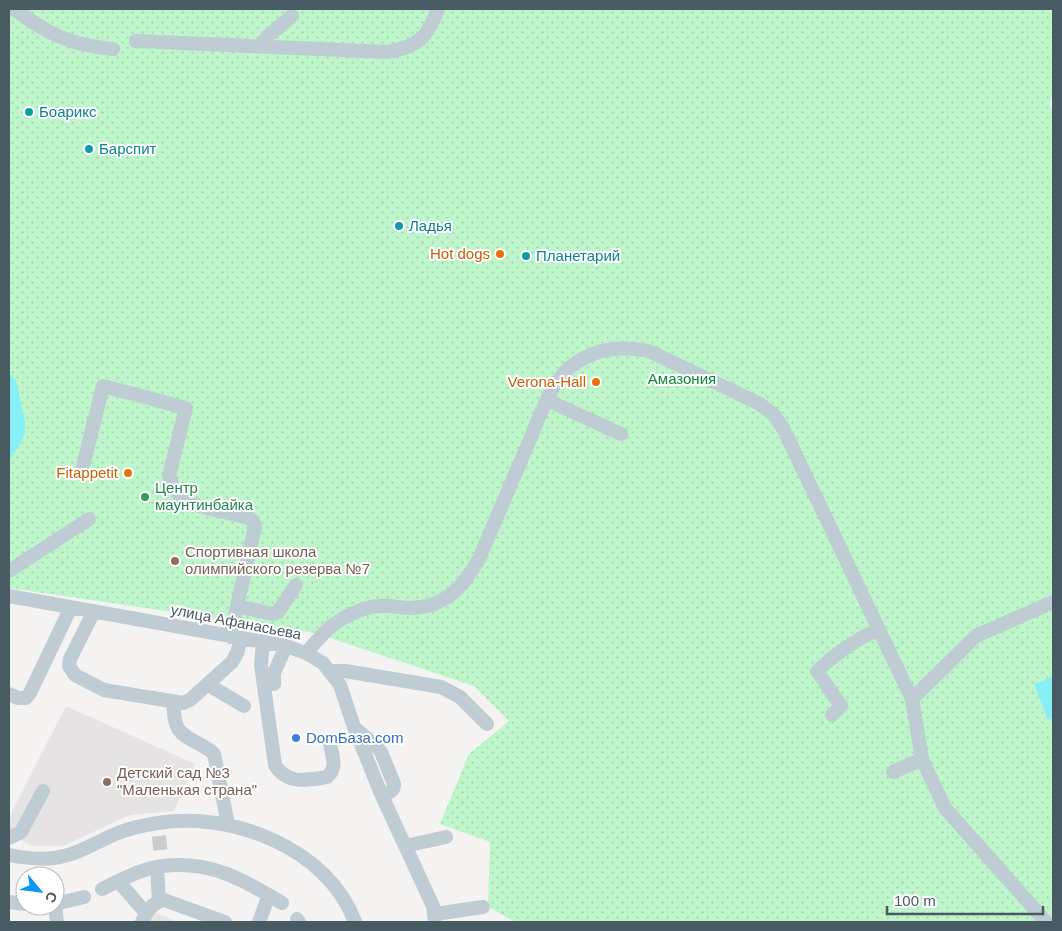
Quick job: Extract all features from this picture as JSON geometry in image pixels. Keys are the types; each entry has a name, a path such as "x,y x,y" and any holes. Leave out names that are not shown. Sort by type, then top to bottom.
{"street":[{"path":"14,9 40,28 66,40 114,49"},
{"path":"136,41 388,52 405,49 424,36 433,22 438,9"},
{"path":"260,46 268,36 292,16"},
{"path":"306,653 327,630 339,621 361,611 379,606 423,607 436,603 456,592 468,579 479,559 547,400 566,370 583,358 604,349 629,348 649,352 670,360 760,404 774,415 783,428 912,699 922,759 945,808 1046,922"},
{"path":"83,466 103,386 186,408 169,476 171,483 182,500 191,504 249,518 253,521 255,527 237,606 235,638 237,653 232,662 190,700 173,702 104,690 75,675 69,666 70,659 94,611"},
{"path":"547,400 621,434"},
{"path":"9,571 89,519"},
{"path":"237,606 272,614 278,612 296,585"},
{"name":"улица Афанасьева","path":"9,596 286,646 306,653 323,663 340,685 354,727 382,796 435,918"},
{"path":"912,699 976,636 1053,602"},
{"path":"9,694 18,698 26,698 71,607"},
{"path":"832,715 841,706 816,671 836,653 879,629"},
{"path":"263,642 261,665 275,765 279,772 287,778 298,781 327,777 334,766 330,744"},
{"path":"274,684 274,673 286,646"},
{"path":"330,671 441,687 460,697 487,724"},
{"path":"207,684 244,706"},
{"path":"173,702 175,723 179,731 214,754 228,824"},
{"path":"893,772 922,759"},
{"path":"9,838 21,832 44,791"},
{"path":"9,855 30,860 55,858 81,851 119,833 158,829 200,820 228,824 254,832 288,847 315,866 339,893 355,922"},
{"path":"405,846 446,837"},
{"path":"158,901 160,863"},
{"path":"102,889 160,863 188,865 216,870 247,881 282,903"},
{"path":"118,881 144,918 152,905 164,900 225,922"},
{"path":"258,922 268,895"},
{"path":"65,902 84,897"},
{"path":"435,918 483,906"}],"shaded area":[{"name":"Детский сад №3 \"Маленькая страна\"","path":"66,706 195,764 174,811 130,815 63,846 33,846 9,834 9,817"},
{"path":"152,911 177,922 147,922"}],"green space":[{"name":"Амазония","path":"9,9 1053,9 1053,94 1050,103 1053,114 1053,922 516,922 488,907 490,842 440,824 469,754 509,721 474,686 315,633 9,588"}],"water":[{"path":"9,373 16,381 25,421 25,432 21,443 9,460"},
{"path":"1053,677 1053,718 1048,720 1034,684"}],"tunnel":[{"path":"159,836 161,856"}],"place":[{"name":"Боарикс","path":"29,112"},
{"name":"Барспит","path":"89,149"},
{"name":"Ладья","path":"399,226"},
{"name":"Hot dogs","path":"500,254"},
{"name":"Планетарий","path":"526,256"},
{"name":"Verona-Hall","path":"596,382"},
{"name":"Fitappetit","path":"128,473"},
{"name":"Центр маунтинбайка","path":"145,497"},
{"name":"Спортивная школа олимпийского резерва №7","path":"175,561"},
{"name":"DomБаза.com","path":"296,738"},
{"name":"Детский сад №3 \"Маленькая страна\"","path":"107,782"}]}
